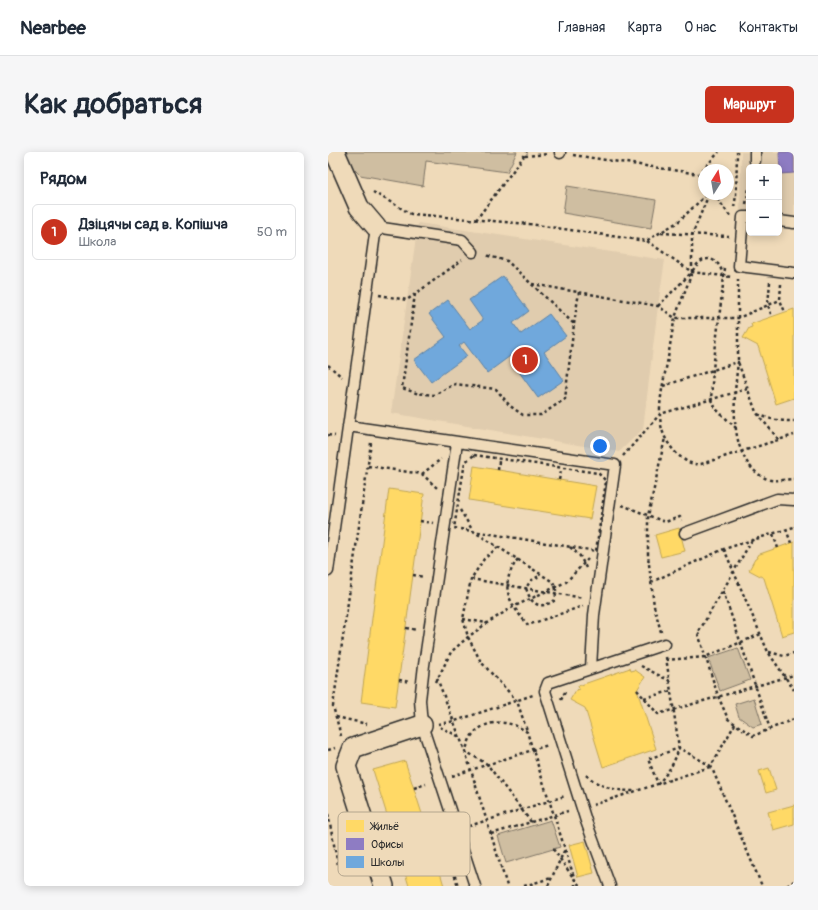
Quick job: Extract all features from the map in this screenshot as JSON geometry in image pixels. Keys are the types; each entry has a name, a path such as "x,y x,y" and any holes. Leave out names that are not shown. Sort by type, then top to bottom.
{"street":[{"path":"335,152 359,207 376,227"},
{"path":"361,812 346,766 353,748 422,725"},
{"path":"381,876 384,886"}],"lane":[{"path":"746,216 743,216 738,266 794,273"},
{"path":"782,221 794,223"},
{"path":"328,570 376,227 462,240 473,252"},
{"path":"348,426 615,465 594,615 591,668"},
{"path":"451,812 422,725 420,700 457,442"},
{"path":"685,533 777,499 794,500"},
{"path":"610,886 590,820 577,792 545,691 548,683 665,644"},
{"path":"470,870 475,886"}],"path":[{"path":"476,220 527,152"},
{"path":"524,156 560,152 698,174"},
{"path":"708,164 719,152"},
{"path":"718,200 732,220 736,196 737,152"},
{"path":"370,190 411,214 529,224 646,241 692,272"},
{"path":"646,241 678,222 702,200"},
{"path":"658,306 692,272 692,235 706,200"},
{"path":"729,243 731,231"},
{"path":"660,233 730,236"},
{"path":"366,293 407,300 473,252 507,261 574,324"},
{"path":"724,276 719,265 713,260 705,259 700,261 692,272 675,318 663,386 660,414 661,426 665,438 671,448 681,458 688,463 701,464 794,435"},
{"path":"726,263 713,369 711,400 717,410 736,428"},
{"path":"738,266 738,362 735,393 736,428 741,452 755,472 768,480 794,479"},
{"path":"771,270 768,305 772,317"},
{"path":"531,284 658,306 675,318 738,318 780,300"},
{"path":"781,284 780,300 785,312"},
{"path":"415,294 402,388 416,393 434,395 454,384 496,389 510,406 524,415 541,415 565,399 579,292"},
{"path":"663,386 738,362"},
{"path":"738,362 756,412 779,440"},
{"path":"615,465 660,414 747,389"},
{"path":"756,412 768,419 776,421 794,421"},
{"path":"665,438 648,516 648,556 654,606 665,644"},
{"path":"351,755 344,745 333,706 371,442 378,444"},
{"path":"595,558 596,551 606,481 598,473 474,455 464,462 454,528 596,551"},
{"path":"422,474 443,458 446,462"},
{"path":"498,470 499,458"},
{"path":"368,466 422,474 442,492"},
{"path":"559,480 561,468"},
{"path":"610,501 665,522 680,517 685,533"},
{"path":"458,506 474,531 518,559 541,576 553,582 557,594 554,601 547,605 536,605 529,600 526,588 536,577 541,576"},
{"path":"420,521 438,524"},
{"path":"651,582 724,549 794,527"},
{"path":"786,529 791,543"},
{"path":"772,534 778,548"},
{"path":"752,540 698,633 718,696 728,719 753,736 794,719"},
{"path":"498,547 484,559 471,579 463,619 468,636 481,662 518,701 575,880 575,886"},
{"path":"570,547 584,563 589,574"},
{"path":"724,549 768,652 794,690"},
{"path":"434,683 451,652 468,636 513,607 566,582 596,551"},
{"path":"518,559 510,569 507,585 509,598 513,607 528,625 584,606 586,603"},
{"path":"413,575 430,578"},
{"path":"471,579 588,599"},
{"path":"723,590 770,729"},
{"path":"463,619 487,623"},
{"path":"660,660 705,657 760,634"},
{"path":"768,652 784,656 794,653"},
{"path":"658,784 671,770 679,748 666,660"},
{"path":"638,664 670,681"},
{"path":"424,665 438,678 455,721 507,886"},
{"path":"637,690 658,714 794,675"},
{"path":"422,725 434,725 455,721 545,691"},
{"path":"644,698 671,691"},
{"path":"336,717 372,725"},
{"path":"465,751 474,733 484,725 502,722 518,725 527,732"},
{"path":"589,806 711,766 735,724"},
{"path":"440,779 562,741"},
{"path":"658,784 648,759 679,748 711,766 762,886"},
{"path":"465,751 487,764 531,822"},
{"path":"581,771 590,779 602,786 625,791 637,791"},
{"path":"414,788 426,784"},
{"path":"470,826 577,792"},
{"path":"491,834 568,810"},
{"path":"328,814 338,865"},
{"path":"553,849 580,886"},
{"path":"548,886 565,849"},
{"path":"524,886 552,878"},
{"path":"787,886 794,881"}],"shaded area":[{"path":"345,152 517,152 507,172 426,161 423,186 360,175 350,165"},
{"path":"741,152 794,152 794,219 782,217 782,164 746,164 746,213 740,212"},
{"path":"567,186 656,200 651,228 563,213"},
{"path":"418,223 665,260 643,429 619,452 391,413"},
{"path":"738,648 750,680 720,691 708,658"},
{"path":"754,698 762,724 753,727 739,717 735,704"},
{"path":"551,820 560,847 506,863 498,836"}],"building: Жильё":[{"path":"794,309 794,398 776,404 758,346 743,338 749,328 752,327 751,324"},
{"path":"474,466 596,486 590,519 469,500"},
{"path":"389,489 424,494 395,707 361,702"},
{"path":"679,528 685,551 661,557 655,535"},
{"path":"794,542 794,632 782,636 764,578 749,570 755,559 758,558 757,555"},
{"path":"630,668 631,671 635,670 645,677 637,690 656,749 603,767 585,708 570,700 576,690 579,689 578,686"},
{"path":"405,761 421,812 386,812 373,770"},
{"path":"769,768 776,790 766,793 759,771"},
{"path":"794,805 794,824 773,830 768,812"},
{"path":"585,841 594,873 578,877 569,845"},
{"path":"406,876 441,876 444,886 409,886"}],"building: Офисы":[{"path":"779,152 794,152 794,173 782,174 782,164 780,164"}],"building: Школы":[{"path":"503,276 529,311 513,323 521,334 549,314 566,336 544,352 564,380 538,398 514,365 527,356 521,348 487,373 464,342 459,346 467,356 431,382 414,360 446,337 429,314 448,300 470,329 483,320 469,300"}],"place":[{"name":"Дзіцячы сад в. Копішча","path":"525,360"}]}
